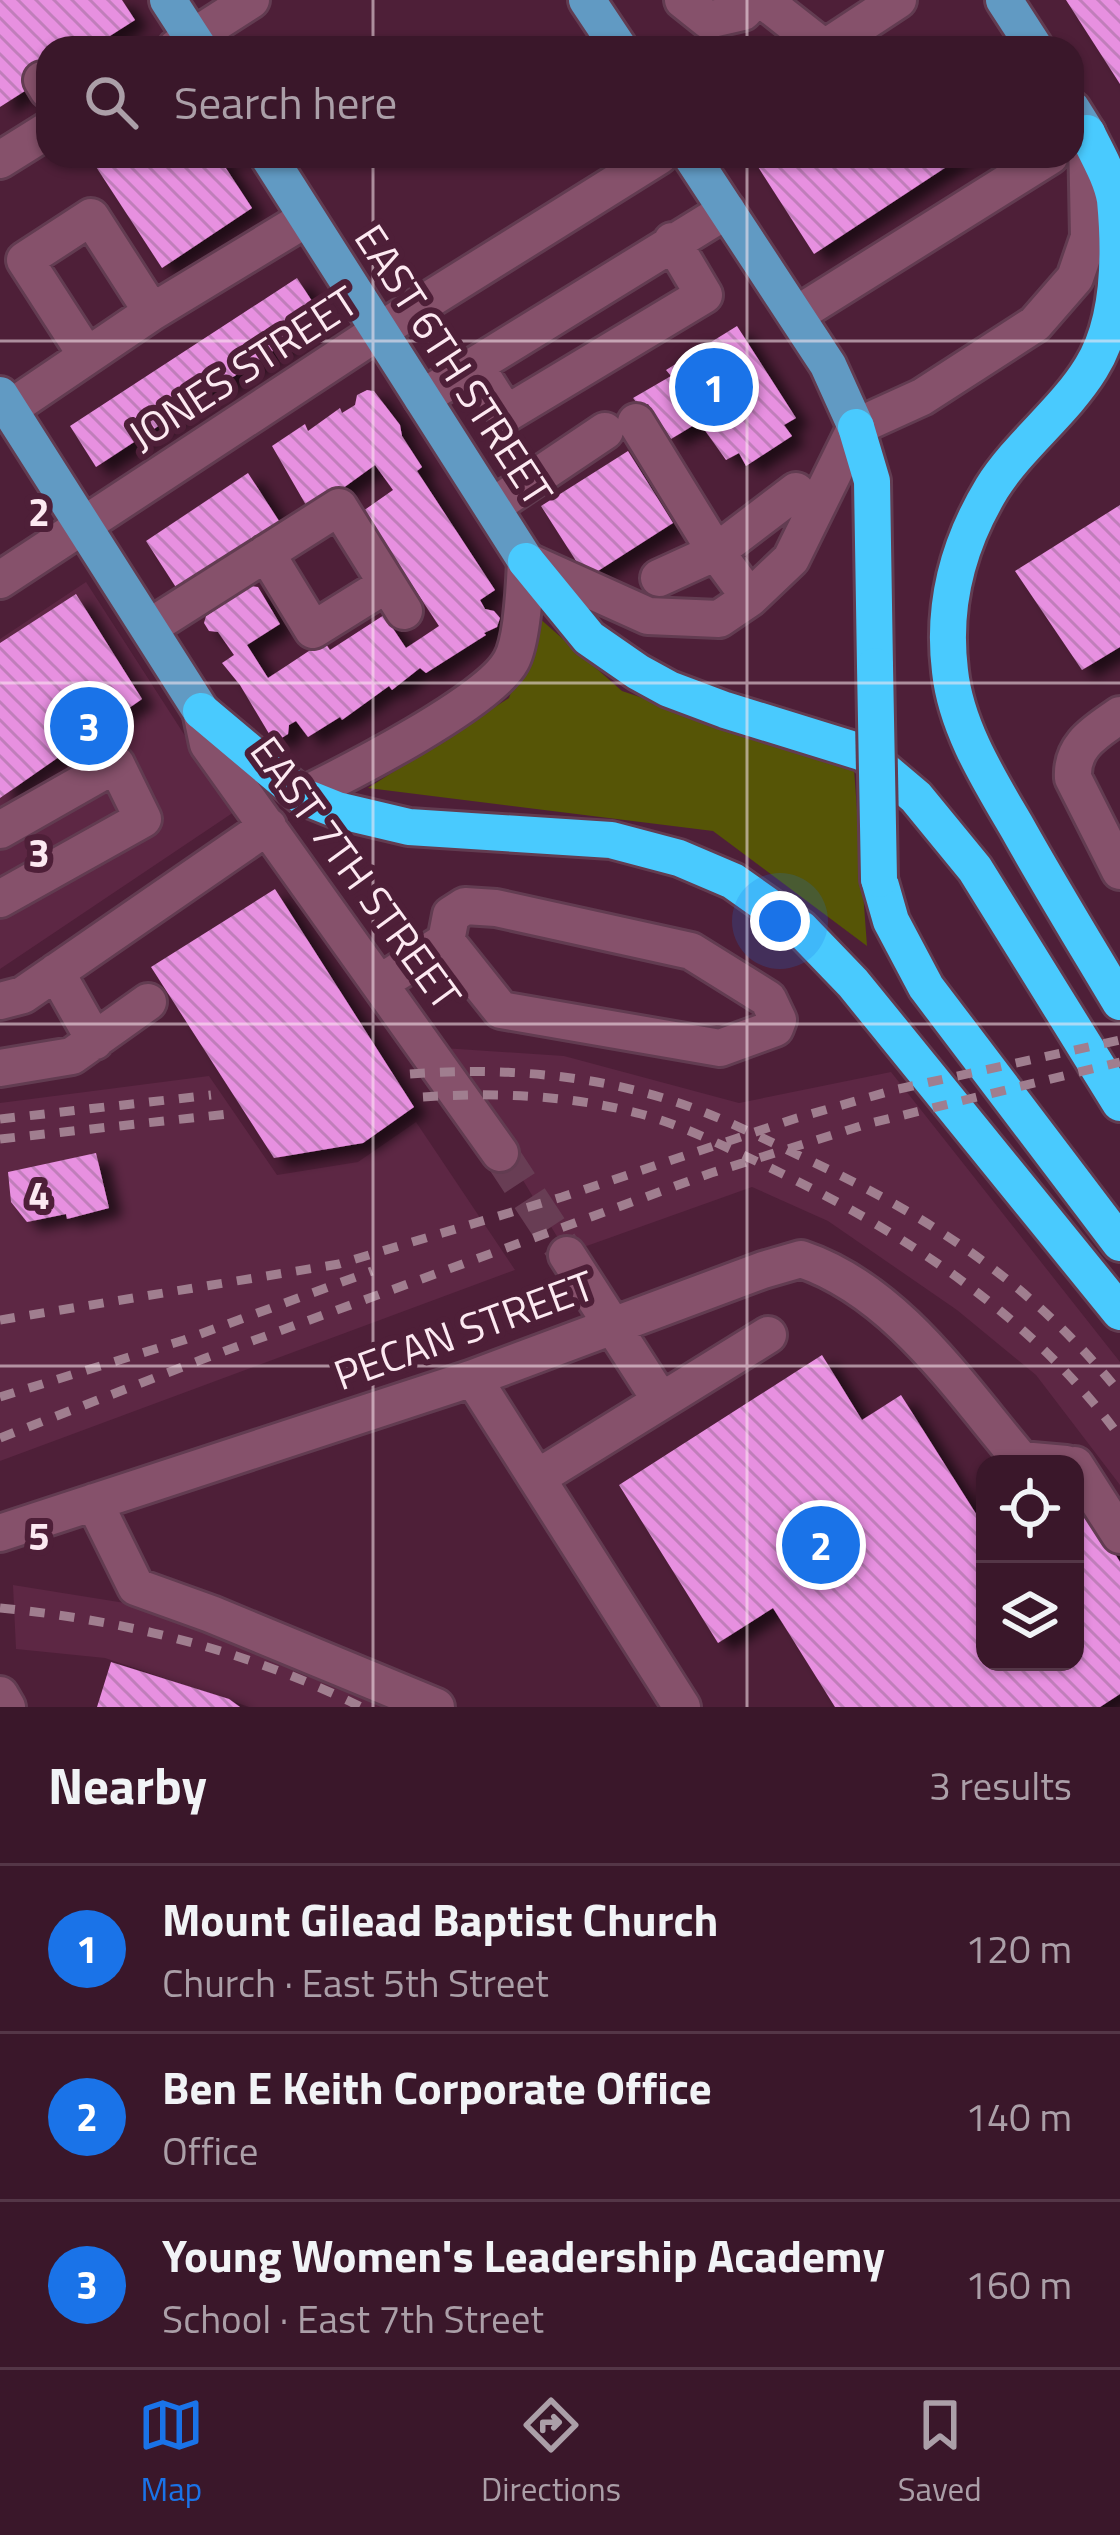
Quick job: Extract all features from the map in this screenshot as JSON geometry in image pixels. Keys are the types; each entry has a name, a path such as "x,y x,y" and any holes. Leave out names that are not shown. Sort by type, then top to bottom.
{"highway":[{"path":"1084,140 1114,194 1120,227 1119,277 1111,320 1092,367 994,485 969,533 953,576 949,655 964,729 1120,1002"},
{"path":"856,427 872,481 879,879 891,921 926,987 1120,1244"},
{"path":"526,561 589,638 638,671 669,689 725,710 864,753 916,797 975,869 1120,1103"},
{"path":"201,711 302,796 338,810 409,827 611,840 679,858 734,881 801,928 854,983 1120,1312"}],"main road":[{"path":"168,0 185,36"},
{"path":"587,0 611,36"},
{"path":"1004,0 1027,36"},
{"name":"EAST 6TH STREET","path":"276,168 526,561"},
{"path":"699,168 828,365 856,427"},
{"name":"EAST 7TH STREET","path":"4,402 201,711"}],"street":[{"path":"200,36 250,0"},
{"path":"695,10 742,12 759,0 808,36"},
{"path":"842,36 898,0"},
{"path":"1084,132 1120,153"},
{"path":"0,160 36,138"},
{"name":"JONES STREET","path":"0,580 380,331 640,168"},
{"path":"796,315 1031,168"},
{"path":"302,796 437,721 512,662 524,603 526,561 647,616 719,619 750,598 790,559 856,427 922,398 1035,324 1075,278 1089,237 1081,168"},
{"path":"422,398 727,209"},
{"path":"87,356 25,260 91,217 152,312"},
{"path":"4,402 87,356 308,218"},
{"path":"476,364 506,414 704,295 672,242"},
{"path":"492,507 621,426 750,598"},
{"path":"659,578 716,552 796,491"},
{"path":"150,627 339,507 396,597 313,630 266,554"},
{"name":"EAST 7TH STREET","path":"201,711 208,744 500,1153"},
{"path":"1120,715 1080,745 1072,763 1073,778 1120,871"},
{"path":"0,830 116,764 143,819 0,899"},
{"path":"0,1001 23,995 268,826"},
{"path":"380,982 446,941 451,915 465,906 496,908 691,951 768,1000 778,1019 776,1028 720,1048 501,1010 446,941"},
{"path":"56,972 95,1042"},
{"path":"0,1068 72,1056 148,1002"},
{"path":"567,1255 661,1401"},
{"name":"PECAN STREET","path":"0,1533 473,1378 801,1259 862,1289 932,1354 1017,1455"},
{"path":"537,1478 768,1335"},
{"path":"473,1378 682,1707"},
{"path":"1084,1483 1120,1535"},
{"path":"94,1502 136,1587 436,1707"},
{"path":"0,1695 7,1707"}],"shaded area":[{"path":"86,582 234,812 0,969 0,639"},
{"path":"538,617 622,691 854,769 867,946 713,831 368,788 509,698"},
{"path":"443,1048 564,1056 739,1103 891,1072 1120,1362 1120,1485 1036,1375 957,1310 828,1221 752,1187 567,1253"},
{"path":"209,1076 277,1175 358,1162 416,1122 515,1270 0,1461 0,1103"},
{"path":"13,1585 156,1608 399,1707 249,1707 105,1658 16,1649"}],"building":[{"path":"0,0 122,0 135,20 110,36 36,36 36,84 0,107"},
{"path":"1066,0 1120,0 1120,84"},
{"path":"97,168 226,168 252,208 162,268"},
{"path":"759,168 945,168 814,254"},
{"path":"297,278 323,318 96,467 70,426"},
{"path":"737,326 796,418 784,425 792,436 746,466 739,453 726,460 699,422 671,439 648,404 640,407 633,398 671,376 666,370"},
{"path":"367,390 374,391 400,425 422,467 417,471 495,590 480,600 500,618 486,635 426,673 420,668 392,690 389,686 342,720 308,737 296,721 289,725 288,734 271,737 222,663 234,655 218,632 209,631 204,623 206,616 251,586 258,587 280,624 247,645 268,678 324,641 330,650 384,615 406,648 439,626 363,511 393,490 375,465 310,512 272,446 305,424 308,431 340,408 342,413"},
{"path":"628,451 673,523 587,578 541,506"},
{"path":"248,473 281,524 179,592 146,541"},
{"path":"1120,505 1120,647 1082,670 1015,571"},
{"path":"76,594 142,699 0,798 0,643"},
{"path":"275,889 414,1107 363,1143 274,1158 151,967"},
{"path":"96,1153 109,1208 67,1219 66,1214 27,1222 11,1202 8,1172"},
{"path":"822,1355 862,1420 901,1395 976,1514 976,1671 1084,1671 1084,1504 1120,1562 1120,1694 1100,1707 835,1707 773,1608 718,1643 619,1485"},
{"path":"111,1662 229,1699 240,1707 97,1707"}],"tunnel":[{"path":"500,1153 567,1255"}],"railway":[{"path":"0,1320 339,1264 894,1090 1120,1040"},
{"path":"0,1438 711,1173 867,1124 1120,1062"},
{"path":"410,1074 510,1072 609,1084 673,1101 737,1126 891,1202 975,1255 1050,1317 1120,1393"},
{"path":"0,1119 211,1095"},
{"path":"423,1097 533,1097 614,1108 671,1124 760,1163 861,1215 957,1278 1045,1351 1120,1437"},
{"path":"0,1139 228,1114"},
{"path":"0,1397 184,1340 372,1271"},
{"path":"0,1608 185,1641 275,1670 361,1707"}],"place":[{"name":"Mount Gilead Baptist Church","path":"714,387"},
{"name":"Young Women's Leadership Academy","path":"89,726"},
{"name":"Ben E Keith Corporate Office","path":"821,1545"}]}
